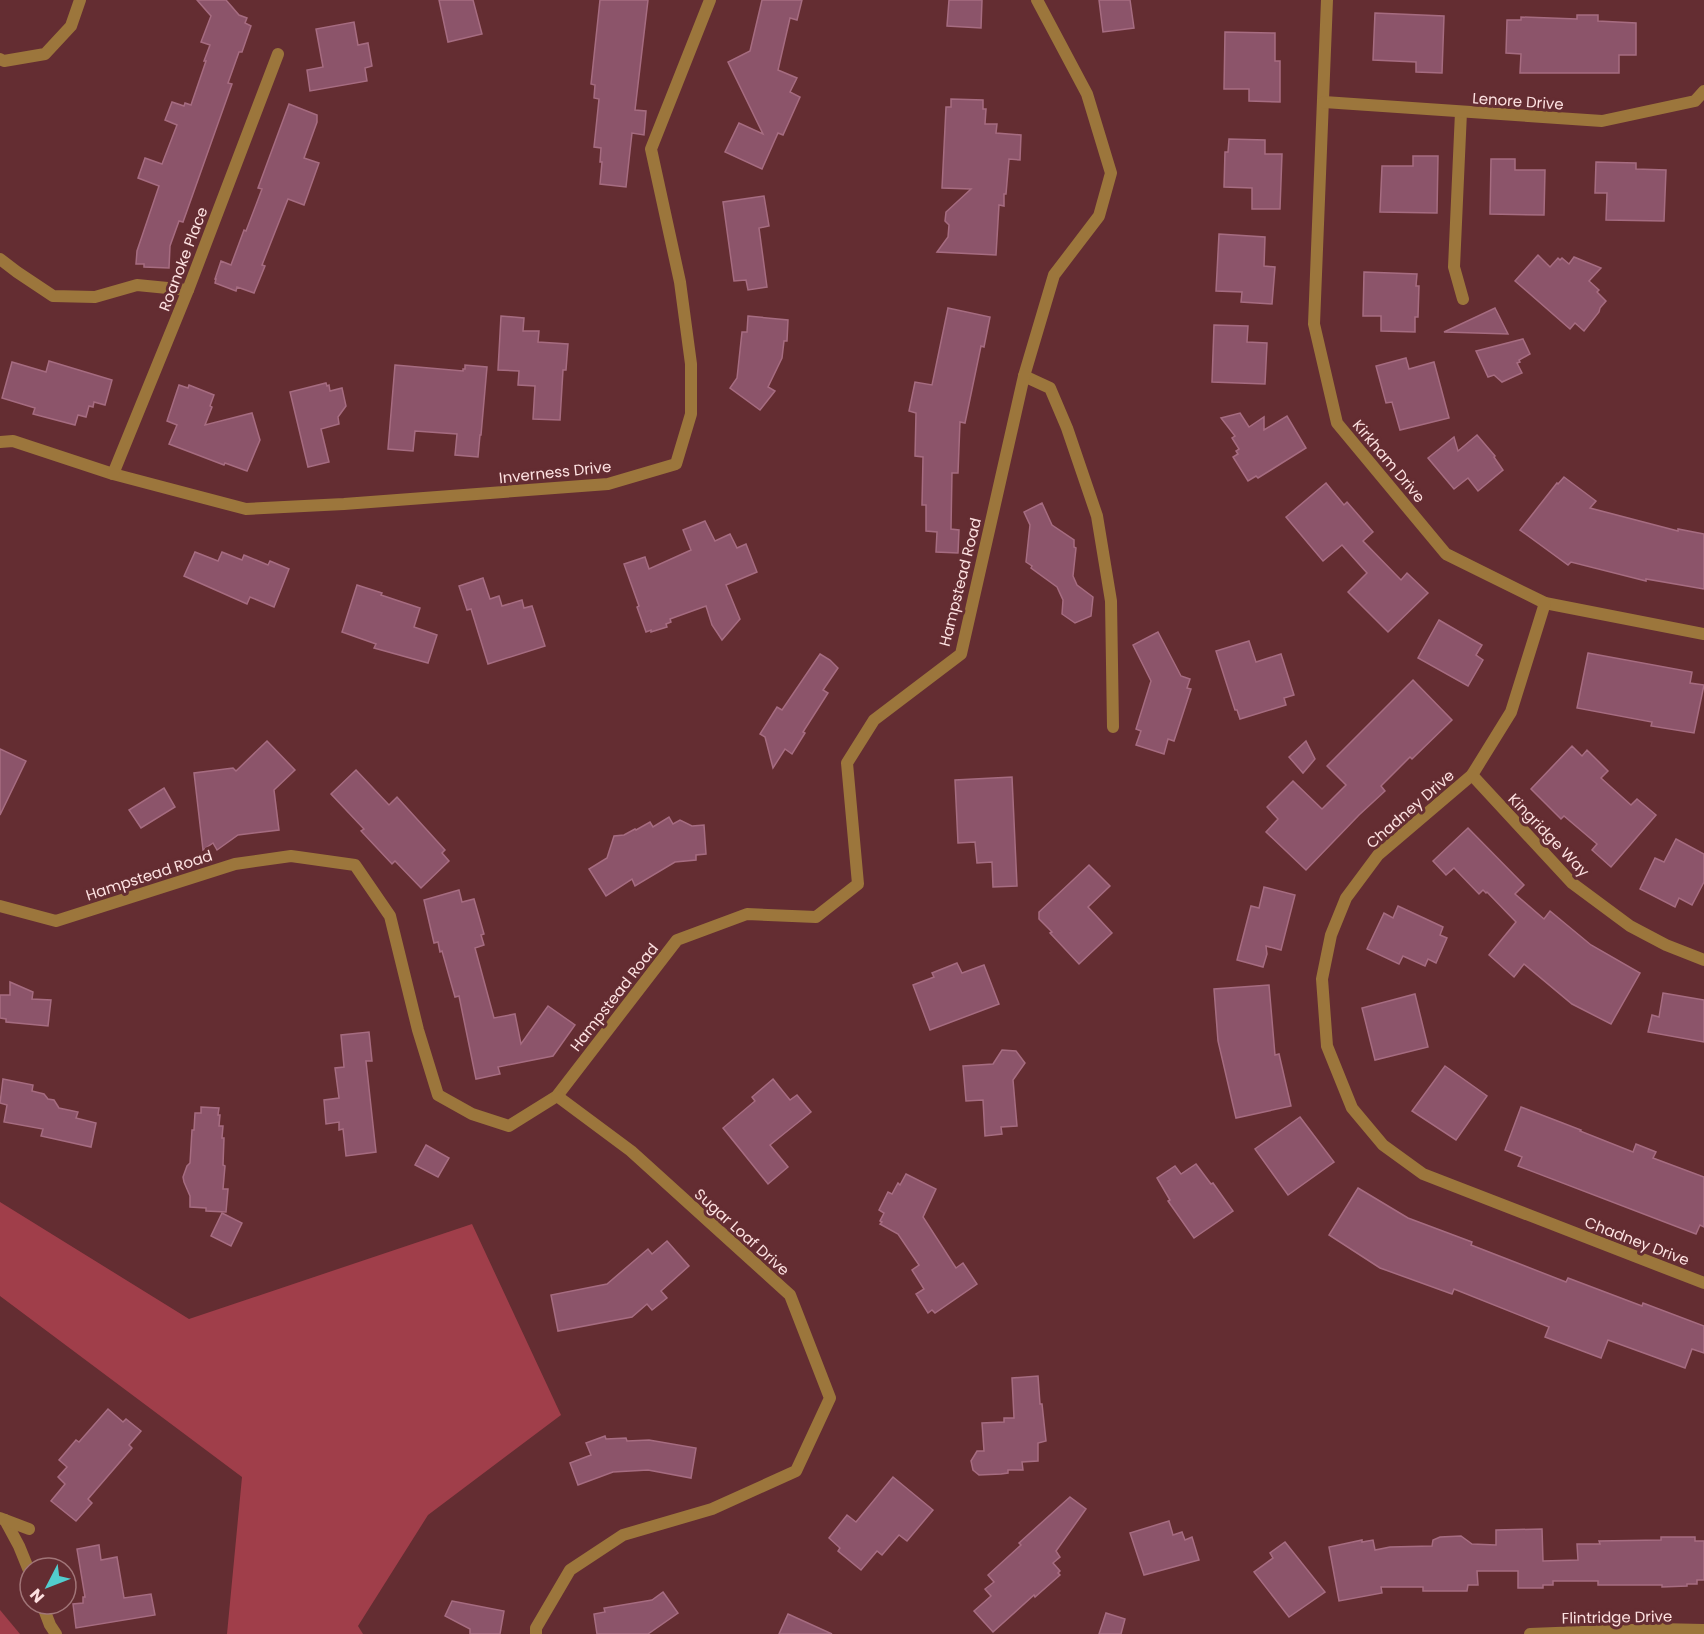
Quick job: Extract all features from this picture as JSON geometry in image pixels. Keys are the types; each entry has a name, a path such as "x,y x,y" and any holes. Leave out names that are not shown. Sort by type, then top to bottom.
{"street":[{"path":"0,59 4,61 45,54 71,26 80,0"},
{"name":"Inverness Drive","path":"0,442 13,441 113,474 246,509 608,484 676,464 691,414 691,364 680,282 651,148 710,0"},
{"name":"Hampstead Road","path":"0,906 56,921 235,864 291,856 355,865 390,916 418,1030 438,1095 472,1114 509,1126 557,1096 677,940 747,914 816,917 858,884 848,763 874,720 961,654 1024,376 1054,275 1099,216 1111,173 1087,94 1037,0"},
{"name":"Kirkham Drive","path":"1327,0 1314,324 1337,423 1446,554 1545,603 1704,634"},
{"name":"Roanoke Place","path":"113,474 188,290 278,54"},
{"name":"Lenore Drive","path":"1324,102 1602,122 1699,105 1704,91"},
{"path":"1461,112 1454,267 1463,299"},
{"path":"0,259 53,296 95,297 137,285 188,290"},
{"path":"1024,376 1050,388 1067,428 1097,516 1111,601 1113,727"},
{"name":"Chadney Drive","path":"1545,603 1511,712 1472,775 1378,855 1346,898 1331,934 1322,979 1327,1046 1352,1108 1383,1145 1424,1174 1704,1283"},
{"name":"Kingridge Way","path":"1472,775 1572,883 1630,926 1666,945 1704,960"},
{"name":"Sugar Loaf Drive","path":"536,1634 536,1628 570,1570 623,1535 712,1509 796,1471 830,1398 790,1295 631,1151 557,1096"},
{"path":"3,1519 29,1529"},
{"path":"3,1519 23,1556"},
{"path":"46,1616 56,1634"},
{"name":"Flintridge Drive","path":"1530,1634 1658,1629 1704,1630"}],"shaded area":[{"path":"0,1202 189,1319 472,1224 561,1415 428,1515 358,1626 363,1634 227,1634 242,1477 0,1296"},
{"path":"0,1610 20,1634 0,1634"}],"building":[{"path":"197,0 226,0 239,15 247,18 245,23 251,26 228,83 232,84 183,222 179,221 170,246 169,268 144,267 144,264 136,264 137,251 159,186 138,178 145,158 162,164 177,125 165,120 172,102 184,106 185,103 191,105 206,61 204,61 210,45 201,42 211,16"},
{"path":"439,0 473,0 482,34 448,42"},
{"path":"600,0 648,0 635,110 646,111 644,135 632,133 626,187 600,184 601,148 594,147 599,99 594,98 595,85 591,84"},
{"path":"762,0 802,0 797,20 790,18 778,70 797,78 790,92 800,97 783,135 778,133 762,169 725,152 739,123 763,134 728,62 750,51"},
{"path":"949,0 982,0 981,28 947,26"},
{"path":"1099,0 1130,0 1134,28 1103,32"},
{"path":"1375,13 1444,16 1442,73 1416,72 1416,62 1373,60"},
{"path":"1577,15 1598,15 1598,21 1636,23 1636,55 1619,55 1619,73 1520,73 1521,54 1506,53 1507,20 1521,20 1521,17 1577,19"},
{"path":"354,22 358,45 368,43 372,66 365,68 367,81 310,91 307,70 323,67 316,29"},
{"path":"1225,32 1275,33 1275,61 1280,61 1280,102 1249,101 1249,89 1224,89"},
{"path":"951,99 983,100 983,109 986,109 985,124 997,124 996,133 1021,135 1020,160 1009,159 1004,206 999,205 996,255 937,252 948,237 949,225 945,221 946,212 971,189 942,188 946,107 951,107"},
{"path":"289,104 317,115 317,122 304,158 319,163 304,205 288,199 262,265 265,266 254,293 237,287 236,291 215,283 215,279 221,261 231,265 244,230 246,231 262,189 258,188"},
{"path":"1229,139 1265,140 1265,154 1282,154 1280,209 1252,209 1252,188 1224,187 1225,152 1228,152"},
{"path":"1413,156 1438,156 1437,213 1380,212 1382,166 1413,166"},
{"path":"1491,159 1515,159 1515,170 1545,170 1544,215 1490,214"},
{"path":"1596,162 1636,163 1636,169 1666,170 1664,221 1606,220 1607,193 1595,193"},
{"path":"764,196 769,226 759,228 767,287 748,290 746,280 734,281 723,202"},
{"path":"1219,234 1265,237 1264,266 1275,267 1272,304 1241,302 1242,292 1216,291"},
{"path":"1538,255 1550,267 1558,258 1560,260 1562,258 1569,264 1574,257 1601,268 1589,281 1606,301 1584,331 1575,323 1570,329 1515,281"},
{"path":"1364,272 1417,274 1418,317 1415,317 1415,332 1381,331 1381,316 1363,316"},
{"path":"948,308 990,317 984,347 981,346 965,423 960,422 958,473 952,473 951,529 959,530 958,553 936,552 937,532 926,531 926,505 922,505 923,457 915,456 916,413 909,411 915,382 932,385"},
{"path":"1495,308 1508,334 1444,332"},
{"path":"501,316 524,318 523,331 539,331 538,342 568,344 566,370 563,370 560,420 533,419 535,386 518,385 519,371 498,370"},
{"path":"748,316 788,320 787,341 784,341 782,358 768,387 775,391 760,410 730,388 737,378 742,332 747,332"},
{"path":"1214,325 1248,326 1247,342 1267,343 1265,384 1212,382"},
{"path":"1523,339 1530,354 1517,363 1522,373 1502,382 1494,375 1488,377 1476,351"},
{"path":"1406,358 1409,369 1434,362 1449,418 1400,430 1392,402 1386,403 1376,366"},
{"path":"49,361 112,380 105,405 94,402 93,407 89,406 86,417 78,415 75,425 33,414 35,408 2,398 12,362 46,372"},
{"path":"395,365 463,371 465,365 487,367 478,457 455,455 457,434 415,431 413,451 388,449"},
{"path":"326,383 330,391 342,388 346,406 338,417 339,424 321,429 329,462 308,467 290,392"},
{"path":"179,385 188,388 189,385 214,395 205,425 252,413 260,440 247,471 225,463 224,465 169,444 177,425 167,421"},
{"path":"1240,413 1249,427 1264,417 1264,430 1287,416 1306,448 1258,478 1256,476 1248,481 1233,457 1238,454 1236,451 1239,449 1232,438 1235,436 1221,418"},
{"path":"1477,435 1495,456 1503,470 1478,491 1468,478 1454,489 1428,458 1454,437 1458,451"},
{"path":"1564,477 1596,501 1590,508 1678,531 1678,529 1704,534 1704,589 1646,579 1646,581 1571,562 1568,565 1520,530"},
{"path":"1326,483 1344,505 1347,502 1373,532 1363,541 1401,580 1407,573 1428,593 1388,632 1348,592 1367,573 1342,545 1323,561 1286,517"},
{"path":"1042,503 1052,525 1074,540 1076,548 1073,576 1077,585 1093,597 1091,616 1075,623 1062,614 1063,600 1057,587 1026,562 1030,525 1024,512"},
{"path":"705,521 715,541 730,534 737,548 746,544 757,572 726,585 740,619 722,640 712,625 706,606 670,619 671,622 666,624 667,627 646,632 624,564 645,557 649,569 691,550 683,530"},
{"path":"195,552 218,561 222,552 242,560 244,555 268,565 270,561 289,569 274,607 250,597 247,604 184,576"},
{"path":"483,578 490,599 499,596 502,606 522,600 524,608 532,606 545,646 488,664 471,609 467,610 459,586"},
{"path":"357,585 420,608 414,627 437,635 428,663 374,648 376,644 342,632"},
{"path":"1439,620 1482,645 1476,655 1483,660 1468,686 1418,658"},
{"path":"1158,632 1181,676 1190,679 1187,688 1191,689 1174,741 1168,739 1164,754 1136,745 1141,731 1136,729 1151,681 1133,645"},
{"path":"1249,641 1256,662 1281,654 1294,695 1284,698 1286,705 1240,719 1216,651"},
{"path":"1588,653 1692,672 1690,683 1704,685 1694,733 1651,726 1652,722 1577,708"},
{"path":"820,654 838,668 823,690 828,693 792,754 785,749 773,768 765,737 760,734 777,707 782,710"},
{"path":"1413,680 1452,720 1381,786 1385,791 1306,870 1266,832 1278,819 1267,807 1293,781 1322,809 1346,785 1327,766"},
{"path":"267,741 295,770 274,790 279,830 238,835 217,850 213,843 203,850 194,773 233,768 236,771"},
{"path":"1306,741 1315,759 1303,773 1289,757"},
{"path":"1572,746 1582,756 1587,750 1608,771 1601,778 1631,805 1637,799 1656,815 1611,867 1592,850 1597,844 1564,816 1561,819 1531,789"},
{"path":"0,749 26,761 0,815"},
{"path":"356,770 389,805 397,797 445,850 442,853 449,861 421,888 395,861 392,864 361,831 364,829 331,794"},
{"path":"1012,777 1017,886 993,887 992,862 977,863 975,842 958,843 955,780"},
{"path":"164,788 175,807 141,828 129,810"},
{"path":"669,817 673,824 680,820 692,826 704,825 706,854 696,855 696,860 675,862 635,886 632,879 606,896 589,869 607,858 614,836 624,835 650,822 653,827"},
{"path":"1468,828 1524,885 1515,894 1544,919 1550,911 1591,945 1640,973 1611,1024 1572,1004 1524,964 1514,977 1489,955 1516,922 1487,892 1483,890 1479,894 1454,868 1446,875 1433,861"},
{"path":"1676,839 1704,854 1704,882 1692,905 1679,898 1675,907 1640,889 1655,858 1664,862"},
{"path":"1089,865 1110,886 1088,907 1112,933 1079,964 1039,919 1039,912"},
{"path":"1264,887 1295,895 1281,950 1266,946 1267,954 1263,967 1237,960 1251,906 1259,908"},
{"path":"459,890 462,902 474,899 484,934 481,935 484,945 475,948 494,1018 515,1014 521,1044 548,1006 575,1025 553,1056 498,1067 500,1074 476,1079 459,996 455,997 438,942 434,943 424,900"},
{"path":"1398,906 1443,927 1440,935 1447,938 1436,963 1428,959 1425,966 1403,956 1399,964 1367,949 1384,913 1393,918"},
{"path":"957,963 962,973 984,965 999,1004 930,1030 913,985 934,977 932,973"},
{"path":"10,982 33,992 32,999 51,1000 48,1026 6,1022 6,1019 0,1018 0,995 10,995"},
{"path":"1269,985 1275,1055 1279,1054 1291,1106 1236,1118 1218,1041 1214,989"},
{"path":"1663,993 1704,1000 1704,1042 1648,1032 1652,1015 1659,1017"},
{"path":"1415,994 1428,1047 1375,1060 1362,1008"},
{"path":"369,1032 372,1061 366,1061 376,1152 346,1156 343,1129 339,1130 339,1122 326,1124 324,1100 339,1098 335,1068 344,1067 341,1035"},
{"path":"1002,1050 1016,1051 1025,1063 1013,1080 1017,1126 1001,1127 1002,1134 985,1136 983,1100 966,1101 963,1066 993,1064"},
{"path":"1445,1066 1487,1096 1456,1140 1412,1111"},
{"path":"3,1079 33,1085 32,1091 54,1100 59,1108 78,1112 76,1118 96,1123 91,1147 41,1136 43,1129 4,1122 7,1105 0,1103"},
{"path":"773,1079 790,1100 797,1095 811,1112 770,1145 788,1167 768,1184 723,1128 755,1101 752,1097"},
{"path":"201,1107 219,1108 219,1126 223,1126 222,1138 224,1138 223,1189 228,1189 226,1212 190,1207 190,1196 184,1182 183,1177 190,1163 195,1113 201,1113"},
{"path":"1521,1107 1633,1152 1636,1144 1656,1152 1653,1158 1704,1177 1704,1227 1700,1225 1696,1234 1518,1166 1522,1157 1505,1150"},
{"path":"1300,1117 1334,1162 1288,1195 1255,1149"},
{"path":"426,1145 449,1158 438,1177 415,1165"},
{"path":"1196,1164 1233,1211 1194,1238 1168,1201 1170,1200 1157,1178 1175,1166 1181,1174"},
{"path":"906,1174 936,1189 923,1217 956,1268 963,1263 977,1284 935,1313 932,1310 928,1313 916,1294 924,1289 912,1270 919,1265 898,1234 880,1224 884,1213 879,1210 888,1192 892,1194"},
{"path":"1358,1188 1408,1218 1472,1242 1471,1245 1566,1282 1568,1278 1704,1326 1704,1353 1692,1349 1685,1368 1608,1340 1601,1358 1545,1337 1549,1327 1454,1289 1452,1294 1380,1268 1329,1235"},
{"path":"222,1213 242,1223 231,1246 211,1236"},
{"path":"667,1241 689,1266 661,1291 667,1298 652,1310 647,1304 632,1317 558,1331 551,1295 607,1284 648,1249 652,1254"},
{"path":"1038,1376 1046,1441 1038,1443 1038,1461 1022,1462 1023,1470 979,1475 973,1470 971,1461 977,1451 984,1451 982,1423 1004,1422 1004,1418 1014,1418 1012,1378"},
{"path":"108,1409 123,1422 126,1419 141,1431 129,1445 132,1448 88,1499 92,1503 76,1521 51,1501 65,1484 58,1477 67,1467 59,1460 76,1440 79,1442"},
{"path":"605,1436 606,1439 649,1440 696,1448 691,1478 648,1470 613,1472 578,1485 570,1463 591,1455 586,1443"},
{"path":"893,1477 933,1510 907,1541 899,1535 882,1555 877,1551 861,1570 838,1551 840,1548 829,1538 847,1515 856,1522"},
{"path":"1070,1497 1086,1509 1056,1551 1060,1557 1053,1563 1060,1571 1058,1573 1060,1575 993,1632 974,1611 991,1596 985,1589 994,1582 988,1575 1021,1545 1019,1543"},
{"path":"1169,1521 1173,1535 1182,1532 1185,1540 1192,1537 1199,1560 1144,1575 1130,1533"},
{"path":"1542,1529 1543,1561 1578,1560 1577,1544 1600,1544 1599,1541 1661,1540 1661,1537 1695,1537 1695,1541 1704,1541 1704,1580 1697,1580 1697,1584 1687,1584 1687,1586 1662,1587 1662,1585 1598,1585 1598,1581 1553,1581 1553,1585 1543,1585 1543,1588 1518,1588 1518,1571 1477,1571 1478,1585 1468,1585 1467,1591 1423,1591 1423,1587 1381,1587 1382,1593 1339,1601 1329,1547 1362,1540 1362,1542 1373,1540 1375,1550 1390,1547 1432,1546 1433,1540 1440,1537 1461,1536 1472,1544 1496,1545 1496,1530"},
{"path":"1285,1542 1325,1592 1289,1617 1254,1572 1273,1558 1270,1553"},
{"path":"99,1545 101,1560 117,1557 124,1598 151,1594 155,1615 76,1628 74,1616 78,1616 78,1604 83,1603 83,1597 85,1597 77,1549"},
{"path":"663,1592 678,1613 648,1634 597,1634 594,1614 605,1612 604,1608 652,1600"},
{"path":"452,1601 504,1611 500,1634 470,1634 470,1629 445,1616"},
{"path":"1106,1613 1125,1619 1121,1634 1099,1634"},
{"path":"788,1614 832,1634 779,1634"}]}
